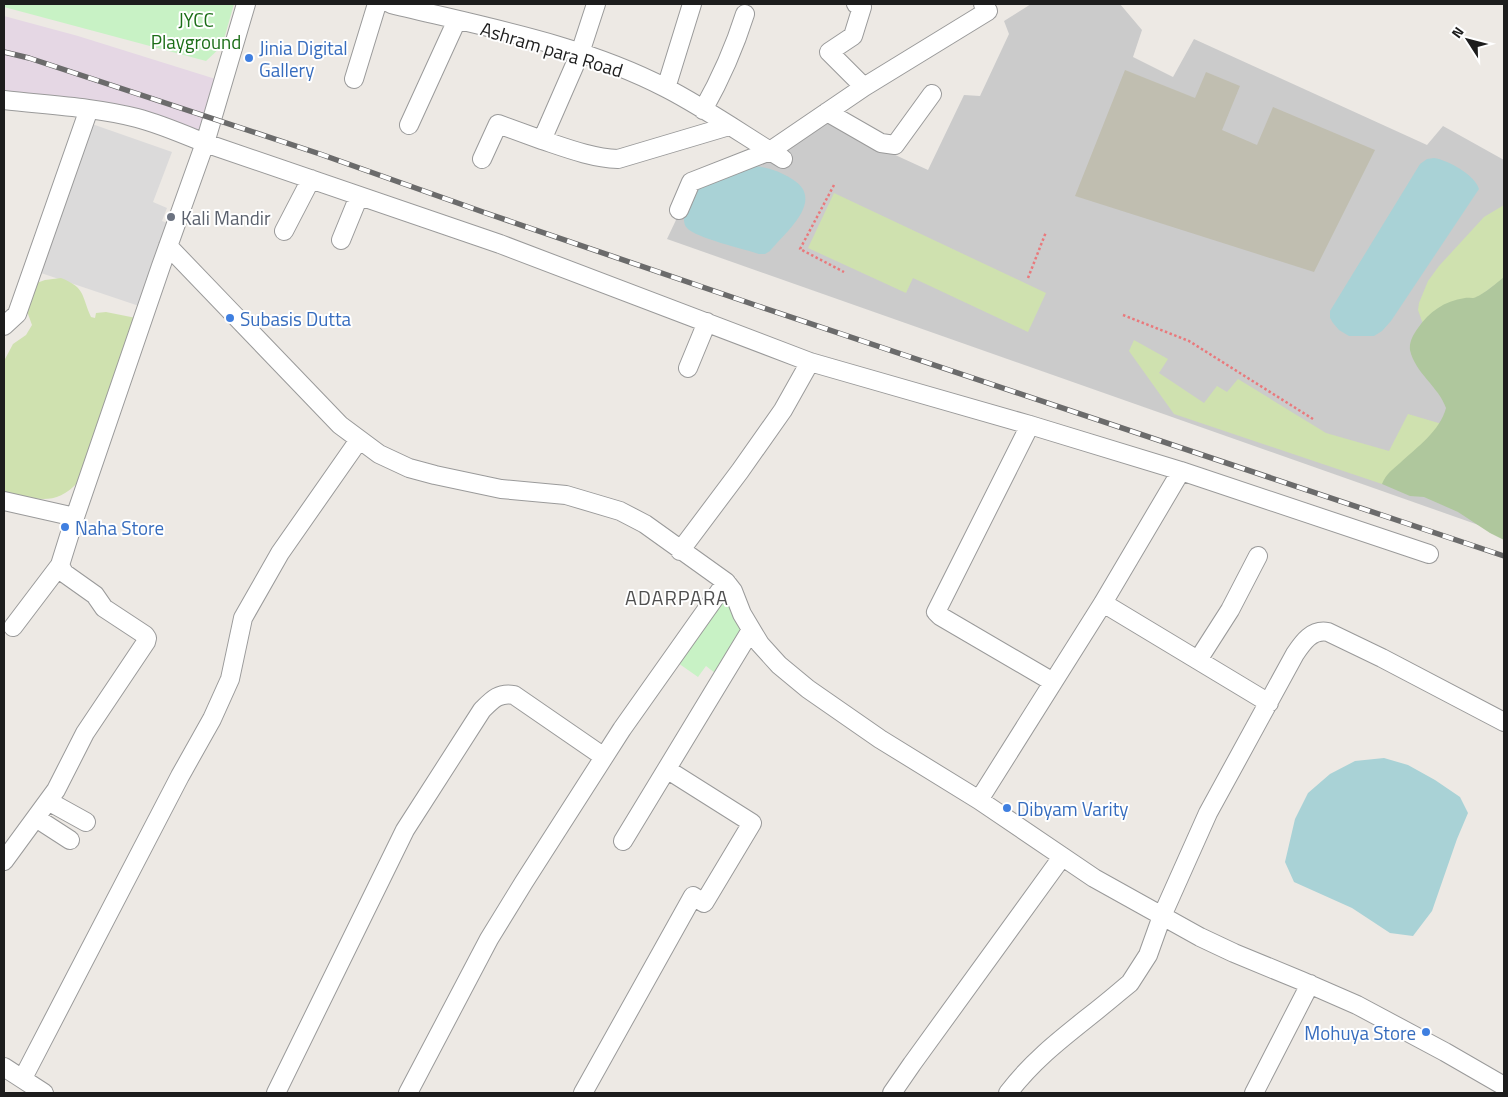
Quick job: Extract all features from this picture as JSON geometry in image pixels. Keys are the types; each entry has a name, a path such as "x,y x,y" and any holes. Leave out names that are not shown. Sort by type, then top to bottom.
{"street":[{"path":"12,627 60,565 74,517 217,108 246,4"},
{"path":"354,80 377,4"},
{"name":"Ashram para Road","path":"392,4 433,9 457,20 580,53 616,66 666,88 776,155"},
{"path":"542,140 580,53 596,4"},
{"path":"666,88 692,4"},
{"path":"856,4 862,7 852,36 829,52 864,87"},
{"path":"679,210 691,182 776,155 827,112 986,8"},
{"path":"703,110 724,73 745,14"},
{"path":"410,125 457,20"},
{"path":"827,112 881,143 895,145 932,94"},
{"path":"4,100 89,109 136,118 164,126 205,143 500,244 810,362 1030,425 1181,471 1429,554"},
{"path":"4,326 17,314 89,109"},
{"path":"482,159 498,124 573,150 607,159 618,159 729,126"},
{"path":"284,231 311,179"},
{"path":"341,240 359,196"},
{"path":"168,246 340,425 380,454 409,468 435,475 501,489 566,495 620,512 645,524 680,551 726,582 733,591 751,630 769,655 808,689 880,739 979,800 1094,878 1162,916 1234,953 1357,1005 1411,1033 1504,1086"},
{"path":"688,368 707,322"},
{"path":"680,551 783,410 810,362"},
{"path":"1030,425 936,612 1053,682"},
{"path":"23,1078 180,776 212,719 230,679 243,618 280,553 359,440"},
{"path":"979,800 1102,603 1181,471"},
{"path":"4,501 74,517"},
{"path":"1198,660 1230,610 1258,556"},
{"path":"4,861 48,801 85,733 147,638 104,608 95,595 64,573 60,565"},
{"path":"408,1093 489,939 622,729 726,582"},
{"path":"1102,603 1269,703"},
{"path":"622,841 668,770 751,630"},
{"path":"1008,1093 1040,1056 1130,983 1148,955 1162,916 1208,813 1302,643 1315,633 1328,632 1504,722"},
{"path":"276,1093 405,830 482,710 495,698 505,693 514,695 604,757"},
{"path":"583,1093 692,896 704,903 752,822 668,770"},
{"path":"48,801 86,822"},
{"path":"36,818 70,840"},
{"path":"892,1093 1062,857"},
{"path":"1254,1093 1310,984"},
{"path":"4,1067 44,1093"}],"path":[{"path":"834,185 800,250 844,272"},
{"path":"1028,278 1046,232"},
{"path":"1123,315 1188,341 1312,419"}],"shaded area":[{"path":"1031,4 1120,4 1142,30 1133,57 1173,77 1194,39 1427,145 1443,126 1504,160 1504,534 667,239 693,184 766,159 775,165 790,153 783,148 830,118 880,148 928,170 964,95 980,96 1009,34 1004,21"},
{"path":"4,16 78,36 222,81 205,136 4,96"},
{"path":"1125,70 1195,98 1206,72 1240,86 1222,130 1257,145 1273,107 1375,150 1314,272 1075,196"},
{"path":"92,124 172,152 153,202 167,208 162,221 171,224 142,307 41,273"}],"green space":[{"name":"JYCC Playground","path":"4,4 234,4 222,46 206,61 4,7"},
{"path":"834,193 1046,293 1028,332 913,278 906,293 808,248"},
{"path":"1504,205 1504,278 1477,298 1423,324 1418,310 1428,281 1439,266 1484,217"},
{"path":"1504,277 1504,540 1458,512 1424,497 1410,496 1382,484 1390,472 1420,445 1439,424 1446,408 1443,400 1413,358 1410,347 1415,333 1422,322 1438,308 1457,299 1473,298 1491,288"},
{"path":"61,278 79,289 91,317 95,318 96,313 106,312 136,318 79,481 62,495 53,498 35,499 4,493 4,361 13,344 26,335 32,325 28,314 22,310 31,285 45,280"},
{"path":"1134,340 1168,359 1159,373 1204,403 1217,386 1227,392 1238,379 1326,433 1389,451 1408,414 1442,424 1382,484 1174,414 1129,351"},
{"path":"725,598 733,614 746,626 715,673 706,666 698,677 678,663"}],"water":[{"path":"1434,158 1460,169 1472,179 1479,189 1391,321 1382,331 1374,336 1349,336 1339,330 1333,323 1330,318 1330,311 1420,164 1427,159"},
{"path":"756,166 784,174 792,179 802,187 805,197 804,206 799,216 770,251 765,254 759,254 700,236 687,228 684,219 685,213 696,191 716,179"},
{"path":"1384,758 1408,765 1435,780 1460,797 1468,813 1432,911 1413,936 1390,933 1352,908 1294,882 1285,862 1295,819 1308,793 1330,774 1355,761"}],"railway":[{"path":"4,52 29,58 320,154 758,306 1504,556"}],"place":[{"name":"Jinia Digital Gallery","path":"249,58"},
{"name":"Kali Mandir","path":"171,217"},
{"name":"Subasis Dutta","path":"230,318"},
{"name":"Naha Store","path":"65,527"},
{"name":"Dibyam Varity","path":"1007,808"},
{"name":"Mohuya Store","path":"1426,1032"}],"district":[{"name":"ADARPARA","path":"677,597"}]}
